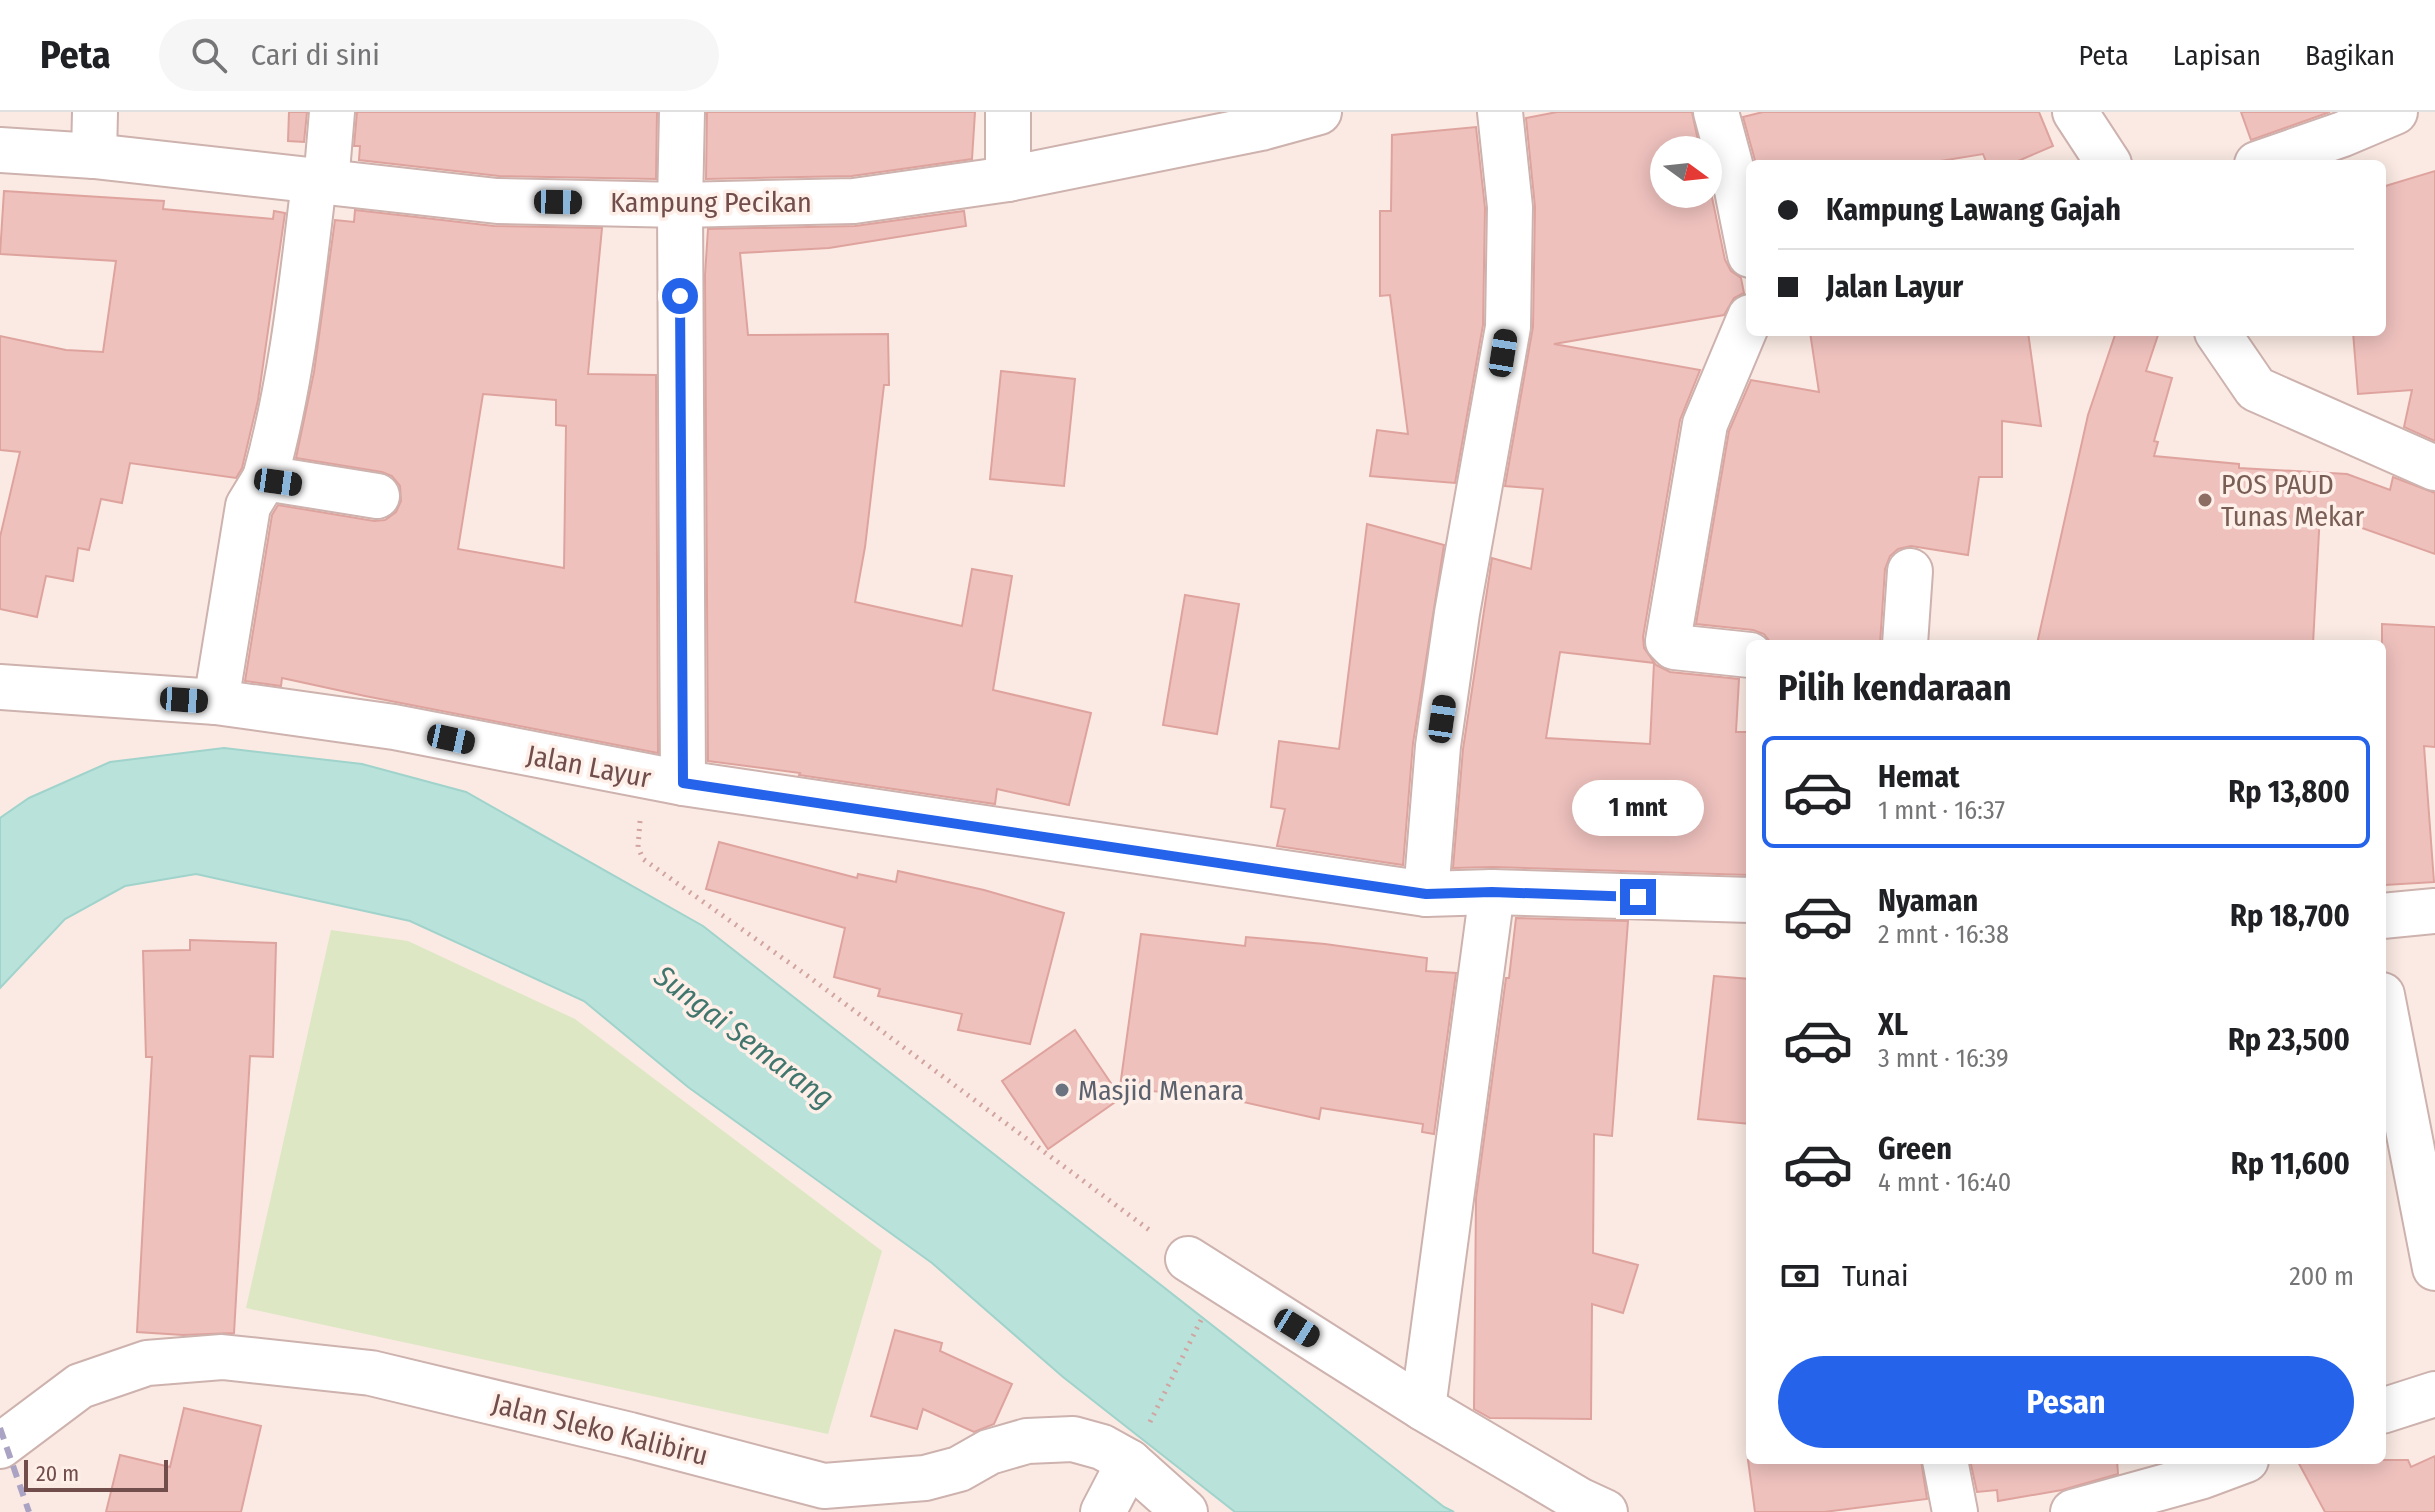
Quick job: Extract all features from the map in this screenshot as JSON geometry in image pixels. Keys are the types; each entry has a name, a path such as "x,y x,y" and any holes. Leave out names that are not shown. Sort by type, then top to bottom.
{"street":[{"path":"94,156 95,112"},
{"path":"216,702 248,506 265,478 279,427 332,112"},
{"path":"664,780 682,112"},
{"path":"1008,112 1008,179"},
{"name":"Kampung Pecikan","path":"0,150 94,156 497,201 680,205 854,201 1008,179 1260,120 1319,112"},
{"path":"1426,894 1440,731 1457,613 1508,327 1510,207 1500,112"},
{"path":"1716,112 1746,235"},
{"path":"2075,112 2106,160"},
{"path":"2267,160 2395,112"},
{"path":"1746,327 1705,424 1668,641 1674,647 1746,655"},
{"path":"2220,336 2256,389 2435,468"},
{"path":"265,478 377,496"},
{"path":"1905,640 1910,571"},
{"name":"Jalan Layur","path":"0,687 216,702 394,727 664,780 1426,894 1492,892 1746,900"},
{"path":"1423,1408 1492,892"},
{"path":"2386,916 2435,911"},
{"path":"2386,1016 2435,1268"},
{"path":"1188,1259 1423,1408 1579,1500 1605,1512"},
{"name":"Jalan Sleko Kalibiru","path":"2,1444 80,1386 147,1363 222,1357 371,1373 614,1431 824,1486 925,1478 959,1469 989,1452 1027,1441 1073,1439 1102,1447 1129,1462 1185,1512"},
{"path":"2386,1410 2435,1394"},
{"path":"1103,1512 1129,1462"},
{"path":"1946,1464 1955,1512"},
{"path":"2073,1512 2235,1464"}],"path":[{"path":"664,780 638,847 643,859 818,983 1188,1259"},
{"path":"1152,1419 1198,1328"}],"green space":[{"path":"331,930 408,941 575,1019 882,1251 828,1434 246,1308"}],"water":[{"name":"Sungai Semarang","path":"224,748 362,764 466,792 703,926 1454,1512 1235,1512 1063,1377 932,1263 688,1087 584,1001 410,921 196,874 125,886 65,919 0,988 0,818 29,798 110,762"}],"building":[{"path":"289,112 307,112 304,142 288,141"},
{"path":"357,112 657,112 656,179 499,176 359,160 360,146 354,146"},
{"path":"707,112 975,112 972,159 852,176 706,179"},
{"path":"1557,112 1692,112 1697,136 1650,136 1650,208 1714,208 1725,260 1731,271 1741,278 1744,293 1734,298 1724,315 1554,344 1700,370 1680,420 1643,637 1644,648 1656,665 1670,672 1739,679 1736,732 1746,732 1746,875 1453,868 1463,749 1492,558 1531,569 1543,489 1505,486 1533,327 1535,207 1526,118","holes":["1560,652 1654,663 1650,744 1546,738"]},
{"path":"1763,112 2039,112 2053,146 2020,160 1985,160 1983,154 1946,160 1755,160 1743,117"},
{"path":"2241,112 2330,112 2251,140"},
{"path":"1476,127 1485,208 1483,325 1455,483 1370,476 1377,430 1408,434 1390,295 1380,296 1380,211 1391,211 1392,135"},
{"path":"2435,171 2435,441 2404,427 2412,390 2358,394 2353,336 2386,336 2386,186"},
{"path":"4,191 164,201 163,209 273,219 274,211 285,213 258,400 242,468 236,478 130,463 122,503 101,499 89,550 78,548 73,581 46,576 37,617 0,609 0,537 20,452 0,450 0,336 66,350 103,352 116,261 0,254"},
{"path":"355,210 494,226 602,228 588,374 656,375 658,753 282,678 281,686 245,681 272,515 278,505 374,521 385,520 396,512 401,501 400,486 392,476 296,458 314,372 335,220 354,222","holes":["483,394 556,400 556,425 566,426 564,568 458,549"]},
{"path":"964,211 966,226 829,248 740,253 748,335 888,334 889,385 884,385 865,547 855,602 962,626 972,569 1012,576 993,690 1091,713 1069,805 997,789 995,804 708,761 705,275 708,229 855,226"},
{"path":"1811,336 2029,336 2041,426 2002,421 2002,477 1979,477 1968,555 1911,546 1898,549 1890,556 1885,569 1880,640 1769,640 1764,634 1753,630 1696,624 1729,431 1751,380 1819,392"},
{"path":"2115,336 2158,336 2146,371 2172,378 2154,441 2158,442 2154,456 2239,464 2239,468 2347,474 2390,490 2393,477 2435,493 2435,554 2320,513 2313,640 2038,640 2088,415"},
{"path":"1001,371 1075,379 1064,486 990,479"},
{"path":"1367,524 1444,545 1413,743 1403,865 1277,846 1285,809 1271,807 1279,741 1339,749"},
{"path":"1185,595 1239,604 1217,734 1163,725"},
{"path":"2382,624 2435,627 2435,747 2424,746 2434,882 2386,885 2386,640 2382,640"},
{"path":"719,842 857,878 858,874 896,882 898,871 984,890 1064,913 1030,1044 958,1030 962,1014 878,996 880,989 834,977 845,928 706,889"},
{"path":"1516,918 1628,921 1612,1136 1594,1134 1593,1253 1638,1265 1623,1313 1592,1304 1591,1419 1490,1418 1474,1409 1476,1198"},
{"path":"1141,934 1245,946 1246,937 1325,944 1427,958 1426,971 1456,973 1434,1134 1422,1132 1423,1124 1321,1108 1319,1119 1217,1096 1217,1099 1120,1087"},
{"path":"190,940 276,943 273,1057 250,1056 234,1333 183,1335 137,1332 152,1057 146,1057 143,951 190,950"},
{"path":"1714,976 1746,979 1746,1124 1698,1119"},
{"name":"Masjid Menara","path":"1075,1030 1121,1098 1048,1149 1002,1081"},
{"path":"895,1330 942,1343 940,1351 1012,1384 994,1424 974,1432 923,1409 917,1429 871,1416"},
{"path":"184,1408 261,1426 241,1512 106,1512 120,1455 170,1467"},
{"path":"2435,1456 2435,1512 2325,1512 2299,1464 2386,1464 2386,1460 2408,1460 2411,1467"},
{"path":"1749,1464 1922,1464 1927,1499 1824,1512 1755,1512"},
{"path":"1971,1464 2117,1464 2118,1474 2062,1490 1998,1501 1997,1490 1977,1492"}],"railway":[{"path":"0,1428 29,1512"}],"place":[{"name":"POS PAUD Tunas Mekar","path":"2205,500"},
{"name":"Masjid Menara","path":"1062,1090"}],"route":[{"path":"680,296 683,783 1426,894 1492,892 1638,897"}]}
